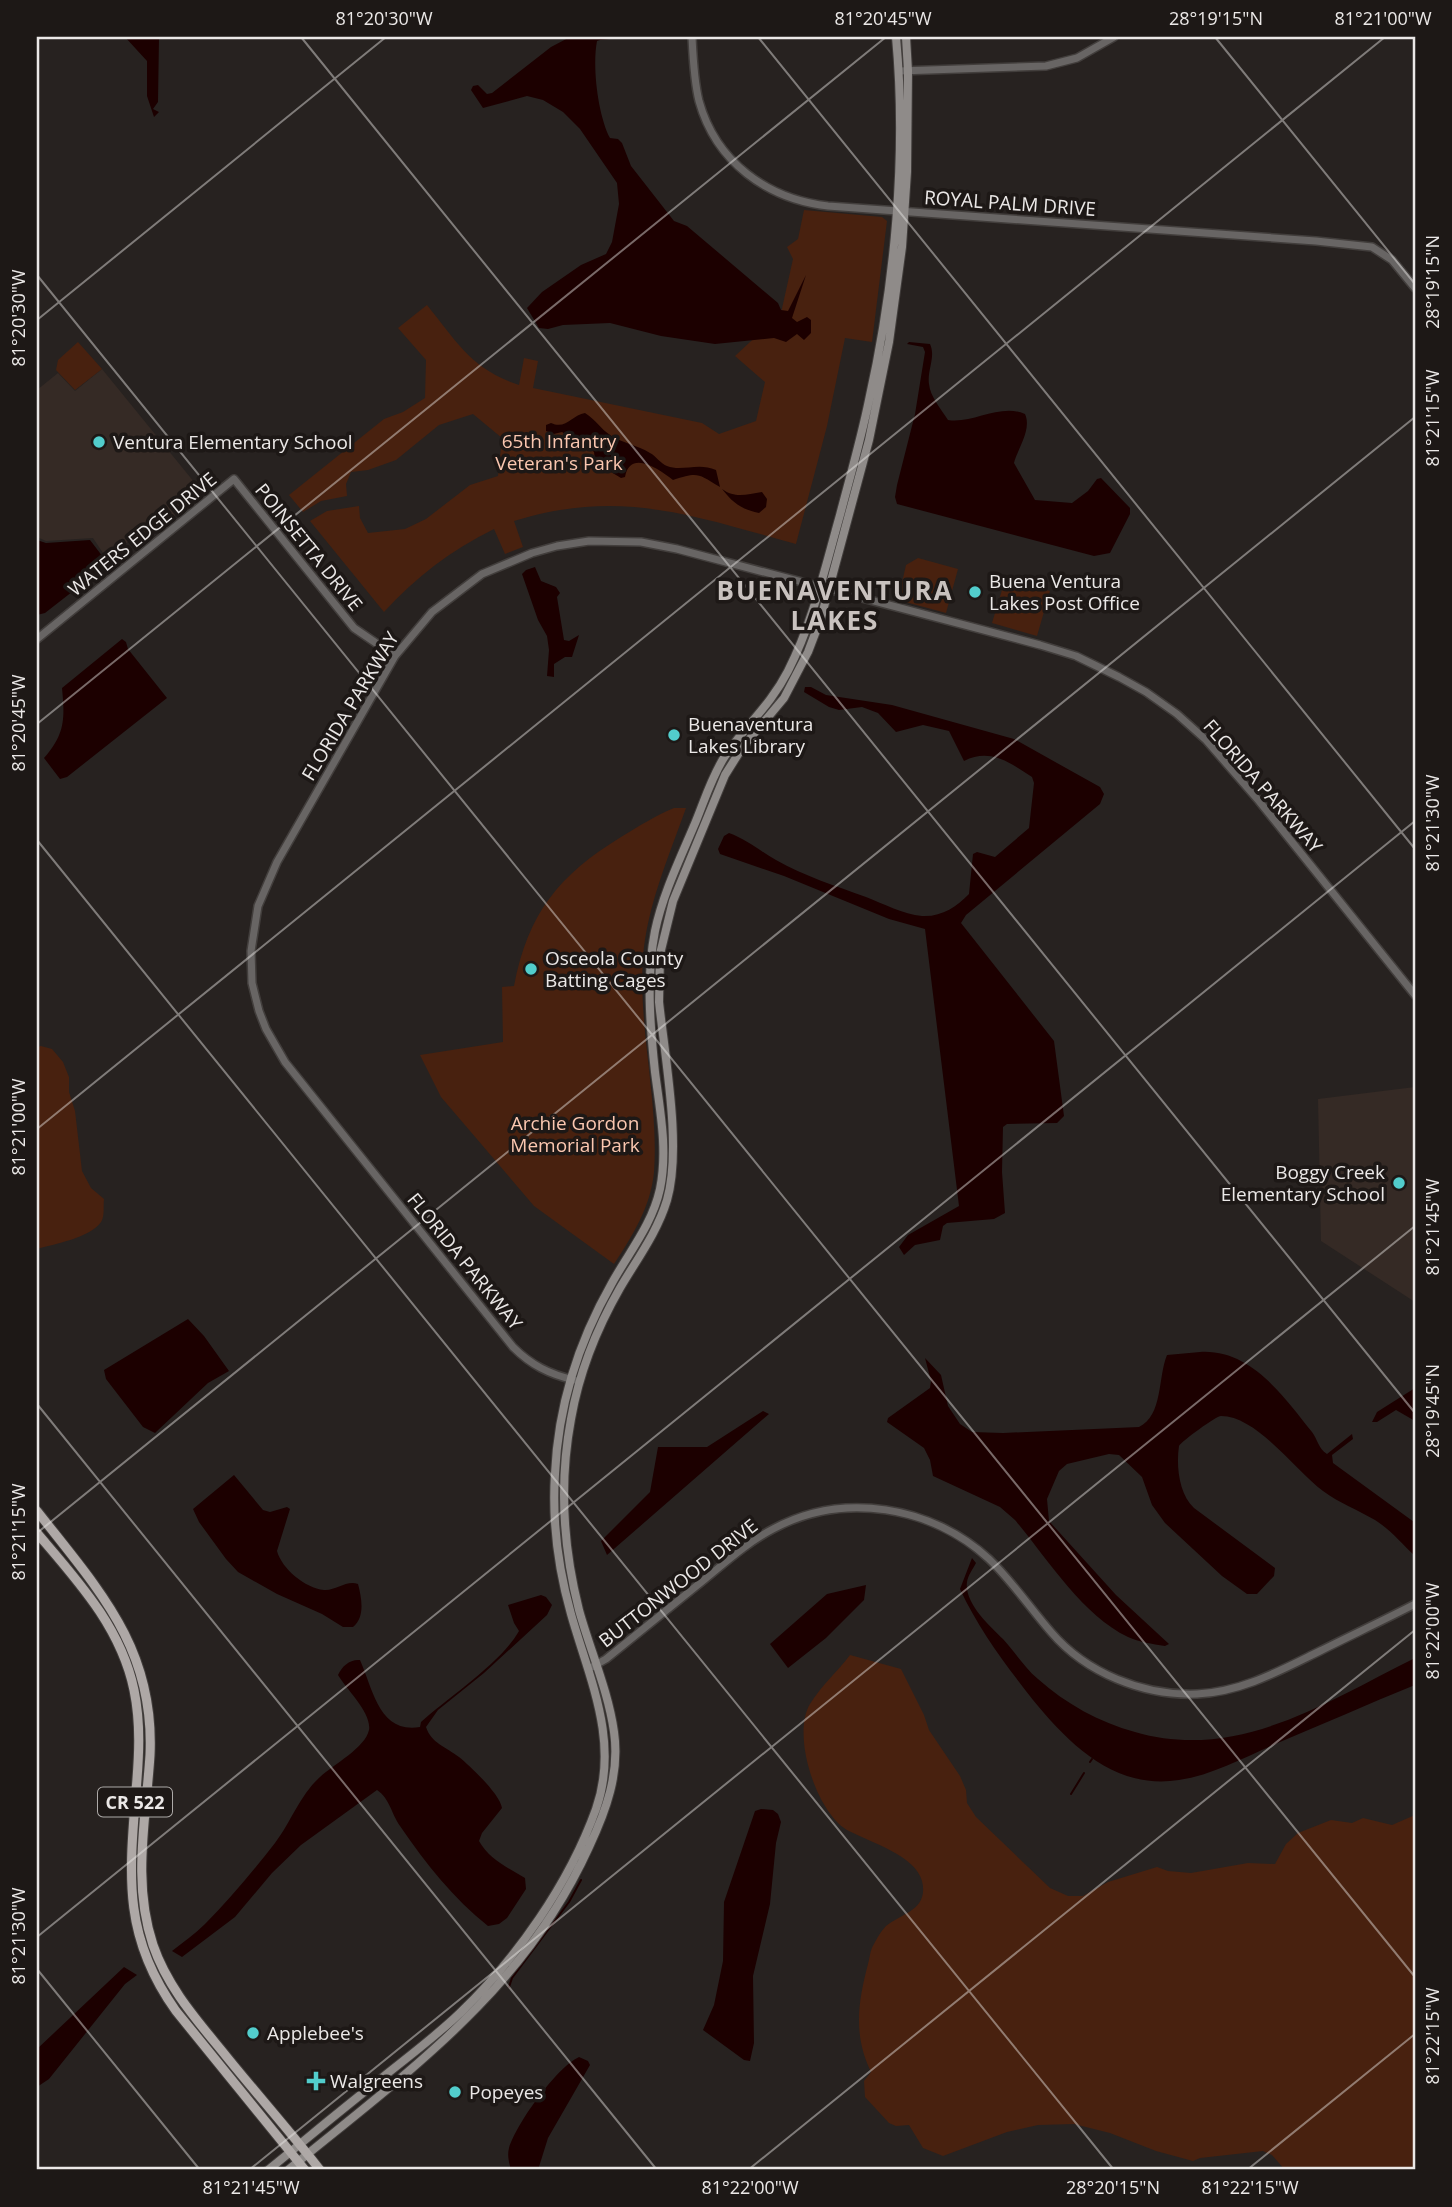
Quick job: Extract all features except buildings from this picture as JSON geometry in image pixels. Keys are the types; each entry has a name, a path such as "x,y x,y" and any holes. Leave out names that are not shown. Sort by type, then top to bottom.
{"main road":[{"path":"896,37 904,71"},
{"path":"268,2170 461,2012 515,1950 548,1902 578,1850 602,1787 606,1754 604,1730 570,1568 565,1525 563,1497 571,1416 600,1328 619,1289 659,1222 672,1177 671,1122 659,1002 659,976 660,954 673,901 726,775 794,681 821,618 825,588 869,401 901,211 906,37"},
{"path":"288,2170 468,2019 524,1955 568,1887 601,1820 614,1770 614,1731 561,1571 555,1526 557,1448 570,1380 596,1313 652,1217 662,1181 663,1144 650,1007 650,974 655,929 664,898 717,772 736,742 767,706 786,674 825,588"},
{"name":"CR 522","path":"37,1511 115,1614 129,1640 141,1674 150,1739 141,1866 143,1898 154,1945 169,1979 195,2018 320,2170"},
{"name":"CR 522","path":"37,1532 99,1609 120,1647 134,1689 139,1745 130,1881 139,1934 146,1957 165,1996 305,2170"},
{"path":"139,1934 146,1940 156,1966 169,1979"}],"street":[{"name":"ROYAL PALM DRIVE","path":"692,37 697,90 707,122 717,141 743,171 767,189 800,202 1372,247 1392,260 1415,288"},
{"path":"904,71 1046,66 1077,58 1114,37"},
{"name":"WATERS EDGE DRIVE","path":"37,639 234,479"},
{"name":"POINSETTA DRIVE","path":"234,479 354,628 395,656"},
{"name":"FLORIDA PARKWAY","path":"580,1382 535,1366 513,1347 285,1062 259,1011 252,983 251,951 258,906 266,882 395,656 432,612 482,574 514,558 575,542 641,542 677,549 1076,656 1146,692 1177,714 1223,758 1415,995"},
{"name":"BUTTONWOOD DRIVE","path":"592,1667 745,1547 773,1529 816,1513 847,1508 872,1507 897,1511 942,1526 994,1563 1052,1634 1073,1653 1120,1680 1159,1691 1208,1693 1250,1684 1415,1604"}],"shaded area":[{"path":"125,37 159,37 158,102 153,109 159,112 154,117 147,96 147,61"},
{"path":"570,37 629,37 597,41 597,91 602,117 610,138 618,139 622,143 631,166 674,221 687,226 778,303 781,310 788,311 806,275 792,318 797,322 807,317 811,320 811,333 804,340 797,334 786,342 774,338 715,344 661,336 610,323 539,328 527,308 542,292 581,265 606,254 612,242 619,204 617,183 580,129 563,112 543,100 527,96 483,108 471,90 478,85 487,94 492,93 551,47"},
{"path":"907,344 930,344 930,389 948,420 1006,411 1025,414 1026,432 1014,463 1035,500 1072,503 1101,478 1130,508 1130,514 1110,553 1094,556 897,504 897,485 915,414 925,352 923,347"},
{"name":"Ventura Elementary School","path":"102,369 203,493 156,531 140,532 107,559 93,538 46,541 37,537 37,390 58,373 75,391"},
{"path":"585,413 610,435 645,450 667,466 716,470 720,487 697,475 673,480 653,467 639,463 633,464 625,477 621,478 605,471 595,460 594,452 579,438 573,439 562,432 554,434 546,431 546,425 561,425"},
{"path":"722,489 737,495 762,492 767,499 766,507 759,513 747,510 734,502"},
{"path":"37,540 46,543 90,540 103,557 103,562 86,581 45,613 37,615"},
{"path":"535,567 541,581 556,587 560,593 557,597 564,640 569,641 579,635 572,657 565,657 554,664 554,677 547,676 547,636 538,620 522,574"},
{"path":"122,639 167,698 67,777 60,779 44,758 56,741 62,726 62,688"},
{"path":"805,687 811,687 826,695 892,705 1014,739 1100,787 1104,794 1100,804 966,915 961,923 1054,1041 1064,1116 1057,1123 1007,1124 1003,1127 1005,1213 994,1219 947,1223 943,1226 940,1240 915,1245 904,1255 899,1247 908,1235 959,1206 925,929 889,919 784,876 720,854 718,849 724,836 729,833 787,866 820,880 908,913 936,915 954,907 969,894 973,854 977,852 995,857 1029,828 1034,783 1032,777 999,758 982,756 964,761 949,731 923,725 896,732 878,713 862,707 839,710 829,707 804,692"},
{"path":"1415,1087 1415,1302 1321,1241 1318,1099"},
{"path":"188,1319 229,1371 208,1383 155,1433 143,1427 106,1379 104,1370"},
{"path":"1200,1352 1235,1358 1264,1377 1312,1432 1327,1454 1352,1434 1353,1439 1332,1455 1333,1463 1414,1522 1415,1556 1381,1524 1323,1491 1262,1434 1235,1418 1218,1417 1181,1443 1178,1471 1185,1495 1194,1508 1275,1568 1274,1576 1257,1594 1247,1594 1222,1576 1165,1523 1152,1505 1142,1477 1119,1455 1109,1454 1067,1464 1059,1471 1047,1499 1049,1521 1116,1595 1169,1644 1165,1646 1141,1642 1128,1637 1095,1615 1066,1584 1015,1520 1000,1507 933,1476 924,1448 887,1422 888,1418 930,1388 931,1381 925,1358 941,1375 948,1406 960,1424 972,1432 1139,1427 1147,1422 1156,1405 1167,1355"},
{"path":"1415,1388 1415,1421 1396,1410 1377,1422 1372,1422 1377,1412"},
{"path":"763,1411 769,1414 607,1555 601,1541 650,1492 658,1447 707,1447"},
{"path":"234,1475 263,1510 270,1512 287,1507 290,1509 277,1551 295,1576 309,1586 324,1590 349,1583 358,1584 361,1613 353,1627 343,1627 322,1614 277,1594 238,1572 226,1559 199,1522 193,1509"},
{"path":"972,1558 976,1563 969,1574 967,1590 974,1606 1028,1670 1049,1688 1084,1711 1135,1732 1173,1739 1210,1739 1245,1733 1314,1709 1415,1658 1415,1685 1203,1774 1179,1780 1134,1778 1114,1771 1079,1748 1047,1717 1012,1673 984,1633 960,1589"},
{"path":"866,1585 864,1600 826,1638 788,1668 770,1644 827,1594"},
{"path":"541,1595 552,1605 547,1615 484,1673 438,1710 426,1727 435,1741 477,1773 500,1802 502,1808 482,1833 479,1841 493,1858 525,1878 526,1889 507,1918 499,1924 488,1926 463,1904 420,1854 400,1826 385,1798 377,1790 301,1845 272,1873 235,1917 182,1957 172,1951 205,1924 241,1885 275,1843 313,1784 366,1737 369,1730 367,1716 338,1675 344,1666 360,1660 374,1696 386,1717 395,1724 420,1727 421,1722 488,1667 511,1643 519,1631 508,1605"},
{"path":"773,1810 781,1822 776,1843 770,1904 753,1976 754,2043 750,2061 744,2060 703,2030 714,2005 723,1961 724,1902 755,1811"},
{"path":"124,1967 137,1975 125,1984 49,2079 37,2087 37,2049"},
{"path":"579,2057 590,2065 548,2138 538,2170 511,2170 508,2151 520,2125 559,2072"}],"green space":[{"name":"65th Infantry Veteran's Park","path":"804,210 882,217 887,221 872,342 845,338 827,426 796,544 724,524 656,510 623,506 553,511 514,521 523,547 505,554 494,529 463,546 422,576 384,612 310,521 327,511 359,506 360,518 368,533 405,529 426,519 470,485 498,476 502,438 473,414 439,425 396,460 368,470 351,472 346,484 347,496 321,501 303,512 289,495 384,419 403,412 425,398 426,360 398,328 427,305 466,353 489,371 519,385 524,358 538,361 533,388 702,423 719,434 756,421 765,382 735,356 781,313 793,259 787,247 798,239"},
{"path":"78,342 102,369 75,390 56,370 58,360"},
{"path":"918,558 958,569 946,613 898,600 906,565"},
{"path":"1005,580 1050,591 1037,636 992,623"},
{"name":"Archie Gordon Memorial Park","path":"674,808 686,808 654,900 643,957 643,1011 654,1119 654,1172 645,1209 614,1264 534,1206 441,1097 420,1055 503,1042 502,987 514,986 528,937 550,898 580,866 599,851"},
{"path":"37,1047 52,1049 63,1062 69,1077 69,1092 75,1111 82,1171 91,1188 104,1199 102,1220 96,1228 71,1240 37,1249"},
{"path":"850,1655 901,1669 929,1730 960,1776 966,1790 967,1803 976,1817 1050,1888 1068,1896 1083,1896 1108,1882 1157,1867 1191,1873 1248,1863 1275,1864 1286,1844 1298,1833 1331,1820 1352,1823 1363,1818 1392,1825 1415,1815 1415,2170 1285,2170 1272,2155 1263,2151 1193,2161 1074,2124 1038,2125 1007,2132 943,2156 923,2148 909,2125 896,2126 889,2123 865,2097 864,2081 871,2072 862,2045 860,2005 873,1946 886,1926 918,1905 923,1891 918,1872 911,1864 837,1822 827,1809 810,1773 804,1735 805,1718 814,1697"}],"waterway":[{"path":"1071,1794 1084,1773"},
{"path":"509,1987 512,1978 569,1902 581,1880"}],"place":[{"name":"Ventura Elementary School","path":"99,442"},
{"name":"Buena Ventura Lakes Post Office","path":"975,592"},
{"name":"Buenaventura Lakes Library","path":"674,735"},
{"name":"Osceola County Batting Cages","path":"531,969"},
{"name":"Boggy Creek Elementary School","path":"1399,1183"},
{"name":"Applebee's","path":"253,2033"},
{"name":"Walgreens","path":"316,2081"},
{"name":"Popeyes","path":"455,2092"}],"district":[{"name":"BUENAVENTURA LAKES","path":"835,605"}]}
